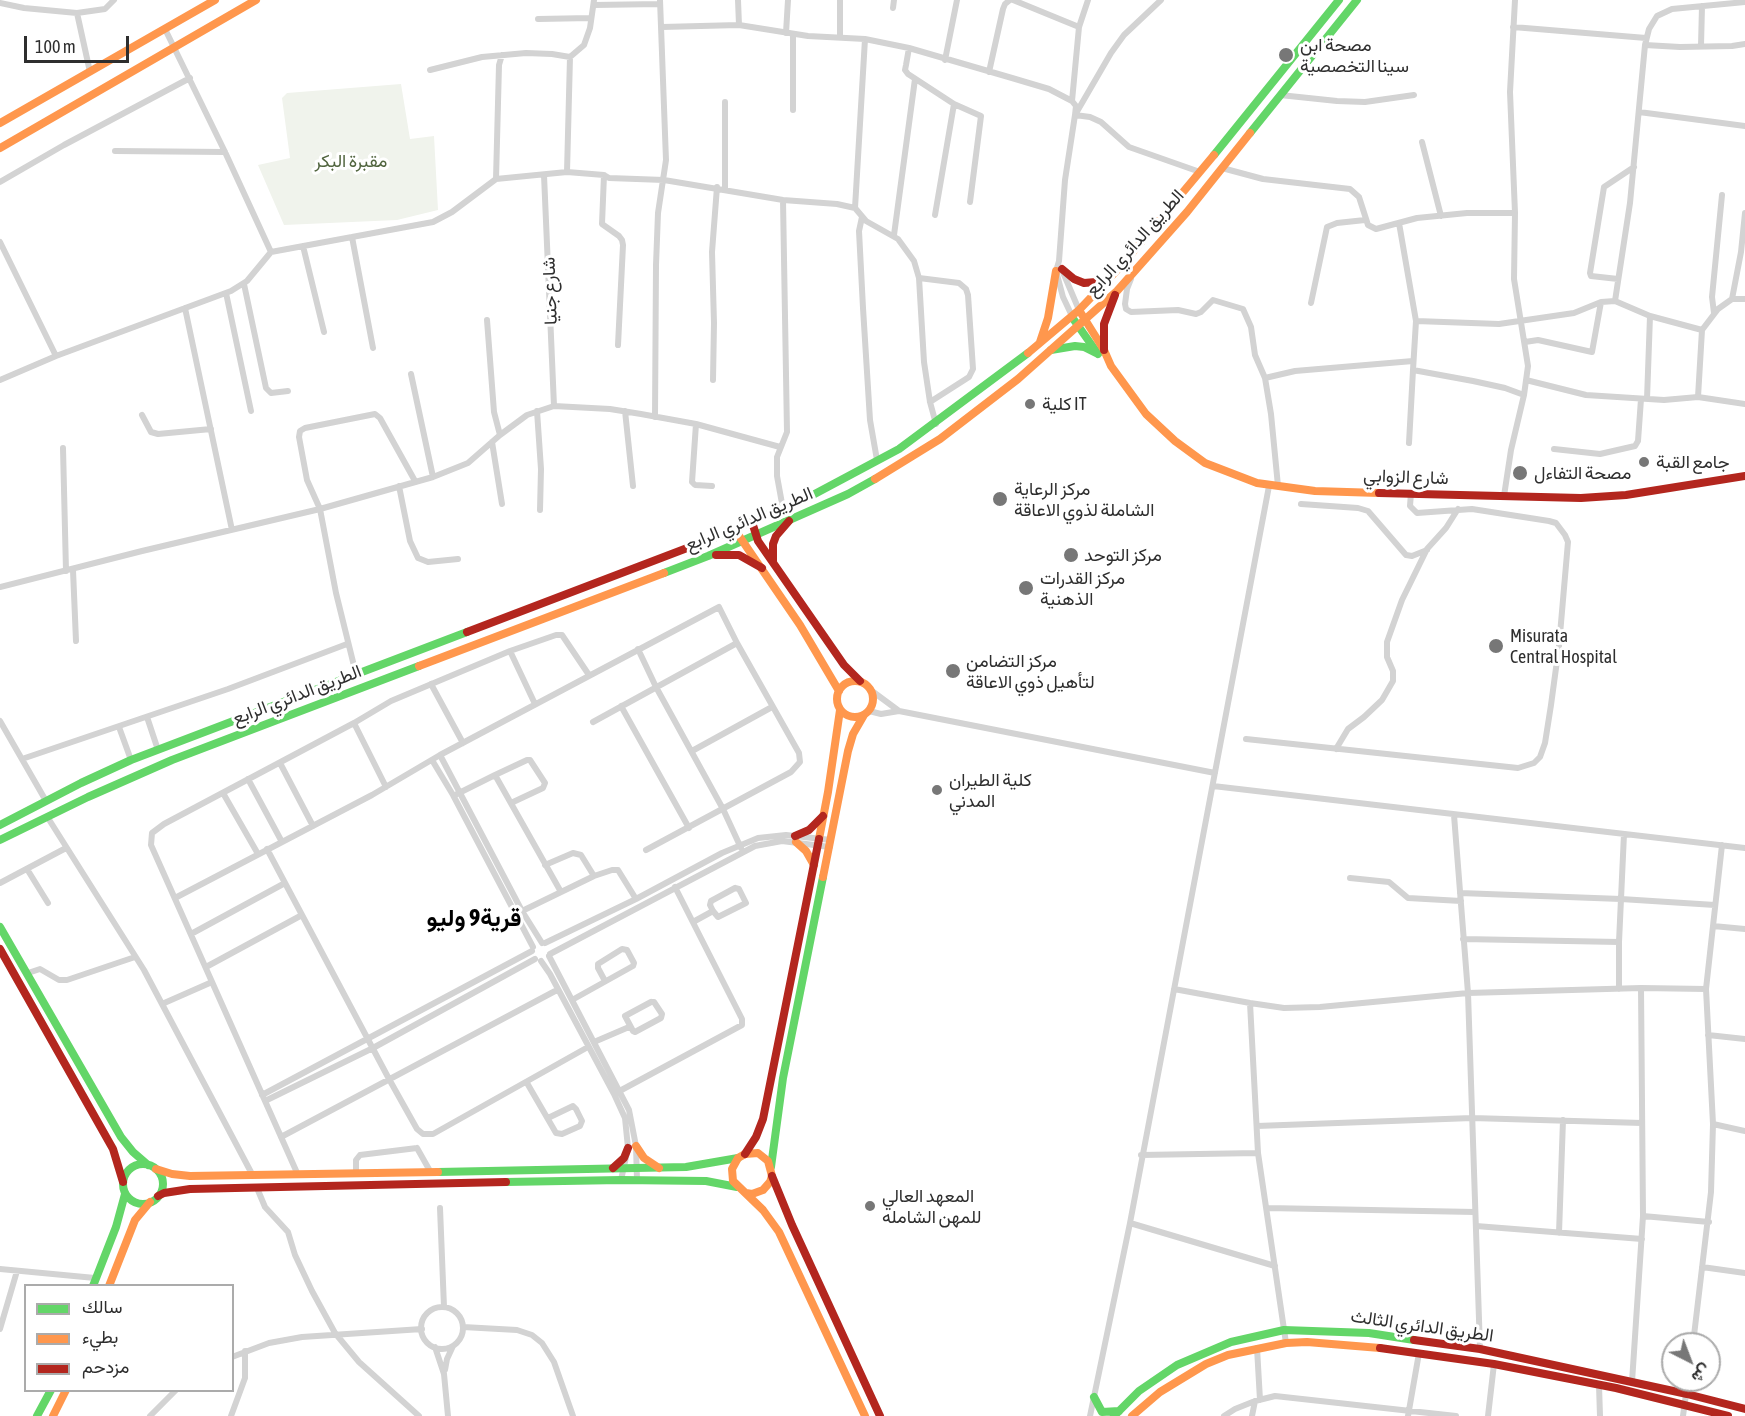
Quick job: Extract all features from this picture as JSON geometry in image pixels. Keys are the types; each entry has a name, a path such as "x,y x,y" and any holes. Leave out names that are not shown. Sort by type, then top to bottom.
{"main road":[{"path":"0,123 215,0"},
{"path":"0,147 256,0"},
{"name":"الطريق الدائري الرابع","path":"1,824 131,760 735,530 846,479 936,424 1040,344 1079,310 1108,280 1200,172 1339,0"},
{"name":"الطريق الدائري الرابع","path":"0,840 171,760 708,556 848,494 895,468 940,439 1018,379 1117,291 1222,168 1357,0"},
{"path":"1040,344 1059,267 1074,279 1084,283 1108,280"},
{"path":"1052,350 1076,346 1101,352 1106,313 1117,291"},
{"path":"1079,310 1082,323"},
{"path":"1071,316 1082,323"},
{"name":"شارع الزوابي","path":"1082,323 1146,414 1175,441 1205,463 1222,471 1273,486 1315,491 1581,498 1626,495 1745,476"},
{"path":"773,561 773,544 776,536 789,521"},
{"path":"752,522 755,534 832,649 844,665 872,691 873,702 853,734 848,751 783,1078 771,1167 772,1176 792,1225 880,1416"},
{"path":"735,530 830,673 839,691"},
{"path":"708,556 739,555 762,568"},
{"path":"736,1187 733,1182 732,1169 756,1137 763,1119 835,755 840,710 837,700 839,691 848,682 860,681"},
{"path":"840,710 854,717 867,713"},
{"path":"814,865 806,851 795,839 809,830 823,815"},
{"path":"0,845 15,833"},
{"path":"0,927 121,1137 139,1158 152,1167 162,1182 154,1199 135,1220 110,1284"},
{"path":"0,949 113,1149 129,1198 139,1203 154,1199 164,1193 190,1189 621,1180 706,1181 736,1187 746,1193 774,1222 865,1416"},
{"path":"612,1168 632,1147 660,1168"},
{"path":"123,1182 124,1176 132,1167 143,1164 172,1174 190,1176 660,1168 686,1167 751,1152 764,1156 771,1167"},
{"path":"440,1171 440,1185"},
{"path":"746,1193 752,1194 763,1190 772,1176"},
{"path":"94,1282 116,1227 126,1194"},
{"name":"الطريق الدائري الثالث","path":"1116,1413 1155,1379 1196,1356 1231,1342 1284,1330 1369,1333 1480,1349 1687,1394 1745,1409"},
{"name":"الطريق الدائري الثالث","path":"1132,1416 1160,1392 1187,1374 1228,1355 1286,1342 1335,1343 1494,1364 1599,1385 1728,1416"},
{"path":"37,1416 50,1392"},
{"path":"53,1416 65,1392"},
{"path":"1094,1397 1102,1412 1116,1413"}],"street":[{"path":"0,3 24,8 77,13 105,9 114,0"},
{"path":"738,0 739,25"},
{"path":"788,0 793,110"},
{"path":"840,0 840,37"},
{"path":"893,8 894,0"},
{"path":"945,60 957,0"},
{"path":"989,72 1003,9 1005,4 1012,0 1079,27"},
{"path":"1072,100 1079,27 1088,0"},
{"path":"1075,115 1124,35 1161,0"},
{"path":"1504,496 1528,366 1514,279 1515,213 1510,92 1515,0"},
{"path":"567,172 570,57 584,45 594,2 660,2 666,160 658,213 655,417"},
{"path":"1616,301 1634,168 1645,45 1653,21 1662,13 1672,9 1745,2"},
{"path":"1701,46 1702,6"},
{"path":"77,13 90,72"},
{"path":"538,19 591,18"},
{"path":"662,27 739,25 790,33 865,39 909,48 1049,89 1072,100 1076,106 1065,180 1059,267 1071,316"},
{"path":"1513,27 1646,38"},
{"path":"165,29 271,252"},
{"path":"855,208 865,39"},
{"path":"1645,45 1731,46 1745,44"},
{"path":"909,48 905,70 954,104 977,114 982,119 970,202"},
{"path":"430,70 482,57 526,52 570,57"},
{"path":"496,178 499,65 502,55"},
{"path":"0,182 190,78"},
{"path":"894,235 915,79"},
{"path":"1279,95 1365,102 1414,95"},
{"path":"725,102 725,189"},
{"path":"935,215 954,104"},
{"path":"1639,112 1745,126"},
{"path":"1075,115 1101,122 1129,147 1200,172"},
{"path":"1422,142 1441,216"},
{"path":"115,151 225,152"},
{"path":"1222,168 1263,179 1350,189 1359,197 1368,225 1376,229 1417,218 1515,213"},
{"path":"1618,279 1591,276 1590,273 1604,186 1634,168"},
{"path":"0,380 56,356 226,293 244,284 271,252 433,222 452,212 496,178 567,172 604,175 609,178 664,180 717,187 783,200 837,204 855,208 862,217 894,235 906,247 914,261 920,278 924,362 936,424"},
{"name":"شارع جنيا","path":"544,175 554,406"},
{"path":"604,175 602,224 619,236 623,245 618,345"},
{"path":"713,380 712,252 717,187"},
{"path":"1714,314 1712,297 1722,195"},
{"path":"783,200 787,432 777,457 777,476 783,509"},
{"path":"1732,299 1741,252 1745,213"},
{"path":"862,217 860,231 863,308 870,420 877,460"},
{"path":"1311,303 1327,226 1365,220"},
{"path":"1399,224 1416,321 1409,443"},
{"path":"352,237 373,348"},
{"path":"0,242 56,356"},
{"path":"303,246 324,332"},
{"path":"1059,267 1079,310"},
{"path":"1090,1416 1130,1223 1215,773 1273,486 1270,404 1265,378 1255,355 1251,327 1243,309 1213,300 1196,314 1178,310 1129,312 1126,309 1125,297 1134,272"},
{"path":"920,278 959,283 966,289 968,295 973,369 969,377 930,402"},
{"path":"244,284 266,388 271,393 288,391"},
{"path":"226,293 251,411"},
{"path":"1698,397 1702,330 1724,303 1732,299 1745,299"},
{"path":"1416,321 1499,324 1520,322 1574,313 1601,302 1616,301 1650,316 1702,330"},
{"path":"1525,342 1538,340 1592,352 1601,302"},
{"path":"185,308 232,530"},
{"path":"1554,449 1600,454 1635,446 1638,441 1644,399 1650,316"},
{"path":"487,320 493,401 500,435"},
{"path":"1265,378 1295,371 1413,361"},
{"path":"1413,370 1506,388 1524,395"},
{"path":"411,374 433,477"},
{"path":"1526,380 1586,395 1677,400 1698,397 1745,404"},
{"path":"0,587 320,509 433,477 468,463 527,415 554,406 625,411 696,424 780,447"},
{"path":"537,411 541,469 540,510"},
{"path":"625,411 633,486"},
{"path":"356,674 347,644 320,509 305,472 299,438 300,431 305,428 375,414 380,418 415,481"},
{"path":"142,415 151,432 158,434 211,429"},
{"path":"696,424 692,482 695,485 712,486"},
{"path":"492,442 502,504"},
{"path":"63,448 76,641"},
{"path":"399,486 410,541 418,558 428,562 458,559"},
{"path":"1246,739 1518,768 1534,764 1540,757 1545,743 1551,705 1565,594 1568,542 1561,528 1549,521 1472,509 1417,513 1410,506 1411,493"},
{"path":"1301,504 1358,508 1368,511 1406,555 1412,556 1427,549"},
{"path":"1336,749 1348,729 1382,700 1393,681 1393,671 1387,657 1387,642 1402,600 1427,549 1446,528 1458,509"},
{"path":"175,898 386,787 440,755 719,606 737,643 799,753 801,762 791,772 646,849"},
{"path":"298,1174 151,845 152,833 164,824 354,723 391,700 510,651 562,635 589,675"},
{"path":"593,722 737,643"},
{"path":"22,759 228,689 347,644"},
{"path":"638,649 656,687 723,809 743,852"},
{"path":"510,651 536,704"},
{"path":"431,684 463,743"},
{"path":"872,691 899,711"},
{"path":"621,706 689,828"},
{"path":"692,751 772,707"},
{"path":"867,713 881,714 899,711 1215,773"},
{"path":"147,717 159,750"},
{"path":"0,721 46,801"},
{"path":"354,723 386,787"},
{"path":"119,727 131,760"},
{"path":"440,755 519,912 532,949 629,1110 637,1180"},
{"path":"432,760 519,912 543,943 549,946 550,955 591,1045"},
{"path":"453,795 530,760 545,783 543,788 511,803"},
{"path":"280,763 313,826"},
{"path":"495,775 561,892"},
{"path":"248,779 282,842"},
{"path":"1213,786 1745,848"},
{"path":"223,793 258,854"},
{"path":"1454,815 1468,993 1480,1349"},
{"path":"48,818 162,1004 252,1174"},
{"path":"1619,989 1624,834"},
{"path":"264,1098 543,943 636,899 740,845 772,835 831,843"},
{"path":"264,1098 373,1048 743,852 770,842 795,839"},
{"path":"1694,1332 1709,1222 1713,1124 1706,989 1722,845"},
{"path":"0,883 66,848"},
{"path":"267,849 389,1079 417,1130 423,1134 428,1136 433,1134 591,1045 629,1027"},
{"path":"545,865 577,854 581,855 594,876"},
{"path":"27,869 48,903"},
{"path":"519,912 594,876 612,870 618,870 636,899"},
{"path":"1350,878 1389,882 1408,898 1621,899 1715,905"},
{"path":"617,1092 742,1025 742,1019 672,880"},
{"path":"191,934 285,883"},
{"path":"735,888 740,889 747,901 745,905 721,917 713,911 711,901 735,888"},
{"path":"693,922 713,911"},
{"path":"206,967 302,915"},
{"path":"1713,926 1745,929"},
{"path":"1463,939 1619,942"},
{"path":"572,1000 633,966 634,963 627,950 622,949 598,964 605,981"},
{"path":"28,973 40,969 59,980 67,980 135,957"},
{"path":"162,1004 212,982"},
{"path":"1174,989 1250,1004 1284,1008 1320,1007 1468,993 1641,988 1706,989"},
{"path":"1632,1382 1643,1216 1641,988"},
{"path":"281,1137 557,990"},
{"path":"651,1002 654,1002 662,1014 659,1020 636,1032 629,1027 625,1019 627,1013 651,1002"},
{"path":"1250,1004 1258,1153 1286,1342"},
{"path":"1708,1035 1745,1039"},
{"path":"527,1083 548,1118 559,1135 580,1126 582,1121 573,1106 548,1118"},
{"path":"1257,1126 1472,1118 1642,1123"},
{"path":"1559,1233 1563,1120"},
{"path":"1713,1124 1745,1131"},
{"path":"417,1148 423,1134"},
{"path":"621,1180 632,1147"},
{"path":"417,1148 430,1171"},
{"path":"356,1172 356,1160 360,1155 417,1148"},
{"path":"1142,1155 1258,1153"},
{"path":"257,1188 265,1207 288,1232 295,1255 335,1333 358,1362 419,1416"},
{"path":"440,1208 444,1307"},
{"path":"1267,1208 1475,1212"},
{"path":"1643,1216 1709,1222"},
{"path":"1130,1223 1275,1266"},
{"path":"1476,1226 1642,1239"},
{"path":"1702,1267 1745,1273"},
{"path":"0,1269 94,1282"},
{"path":"0,1329 17,1271"},
{"path":"444,1374 447,1359 459,1340 463,1327 457,1313 444,1307 431,1311 426,1316 422,1329 426,1341 441,1348 454,1345"},
{"path":"463,1327 517,1330 537,1339 546,1348 554,1362 573,1416"},
{"path":"234,1356 269,1343 302,1336 422,1329"},
{"path":"435,1347 444,1374 448,1416"},
{"path":"1252,1416 1257,1400 1257,1348"},
{"path":"231,1416 245,1378 245,1351"},
{"path":"1409,1413 1419,1353"},
{"path":"1488,1416 1494,1364"},
{"path":"1599,1385 1600,1416"},
{"path":"150,1416 174,1392"},
{"path":"1683,1416 1687,1394"},
{"path":"1224,1416 1257,1400 1275,1396 1409,1413 1456,1416"}],"green space":[{"name":"مقبرة البكر","path":"401,84 410,139 434,136 438,210 397,220 284,225 258,165 290,158 282,98 287,93"}],"traffic: fast":[{"path":"1214,155 1339,0"},
{"path":"1250,133 1357,0"},
{"path":"1074,320 1098,354"},
{"path":"1051,350 1075,346 1084,347 1098,354"},
{"path":"716,537 809,497 899,449 1028,353"},
{"path":"664,573 848,494 875,479"},
{"path":"0,825 131,760 467,632"},
{"path":"0,840 88,797 172,760 419,666"},
{"path":"771,1167 783,1078 823,877"},
{"path":"0,927 121,1137 148,1165"},
{"path":"438,1172 686,1167 738,1158"},
{"path":"143,1164 157,1170 163,1184 157,1198 143,1204 129,1198 123,1184 129,1170 143,1164"},
{"path":"506,1182 706,1181 737,1187"},
{"path":"94,1284 116,1227 125,1194"},
{"path":"1114,1416 1139,1391 1177,1365 1231,1342 1284,1330 1369,1333 1414,1340"},
{"path":"37,1416 50,1392"},
{"path":"1094,1397 1102,1412 1119,1411"}],"traffic: slow":[{"path":"0,123 215,0"},
{"path":"0,148 256,0"},
{"path":"875,479 940,439 1018,379 1117,291 1187,212 1250,133"},
{"path":"1028,353 1079,310 1122,265 1214,155"},
{"path":"1040,342 1048,318 1056,271"},
{"path":"1079,310 1104,350 1111,366 1146,414 1175,441 1205,463 1257,483 1315,491 1379,493"},
{"path":"735,530 800,625 839,691"},
{"path":"419,666 664,573"},
{"path":"855,681 868,686 873,699 868,712 855,717 842,712 837,699 842,686 855,681"},
{"path":"819,839 840,710"},
{"path":"823,877 848,751 853,734 864,715"},
{"path":"796,842 806,851 814,865"},
{"path":"636,1146 644,1158 659,1168"},
{"path":"746,1193 752,1194 763,1190 772,1176 768,1161 758,1153 745,1154 738,1158 732,1169 733,1181 763,1210 779,1232 865,1416"},
{"path":"156,1169 190,1176 438,1172"},
{"path":"110,1284 135,1220 150,1202"},
{"path":"1132,1416 1160,1392 1206,1364 1228,1355 1286,1343 1307,1342 1380,1348"},
{"path":"53,1416 65,1392"}],"traffic: jam":[{"path":"1062,269 1074,279 1084,283 1108,281"},
{"path":"1104,350 1104,324 1115,295"},
{"path":"1379,493 1581,498 1626,495 1745,476"},
{"path":"773,561 773,544 776,536 789,521"},
{"path":"752,522 758,541 844,665 860,681"},
{"path":"467,632 716,537"},
{"path":"716,555 739,555 762,568"},
{"path":"795,836 809,830 823,816"},
{"path":"745,1154 756,1137 763,1119 819,839"},
{"path":"0,949 113,1149 123,1182"},
{"path":"613,1168 624,1158 628,1148"},
{"path":"772,1176 792,1225 880,1416"},
{"path":"158,1196 190,1189 506,1182"},
{"path":"1414,1340 1480,1349 1687,1394 1745,1409"},
{"path":"1380,1348 1494,1364 1616,1388 1728,1416"}],"place":[{"name":"مصحة ابن سينا التخصصية","path":"1286,55"},
{"name":"كلية IT","path":"1030,404"},
{"name":"جامع القبة","path":"1644,462"},
{"name":"مصحة التفاءل","path":"1520,473"},
{"name":"مركز الرعاية الشاملة لذوي الاعاقة","path":"1000,499"},
{"name":"مركز التوحد","path":"1071,555"},
{"name":"مركز القدرات الذهنية","path":"1026,588"},
{"name":"Misurata Central Hospital","path":"1496,646"},
{"name":"مركز التضامن لتأهيل ذوي الاعاقة","path":"953,671"},
{"name":"كلية الطيران المدني","path":"937,790"},
{"name":"المعهد العالي للمهن الشامله","path":"870,1206"}],"district":[{"name":"قرية9 وليو","path":"474,918"}]}
